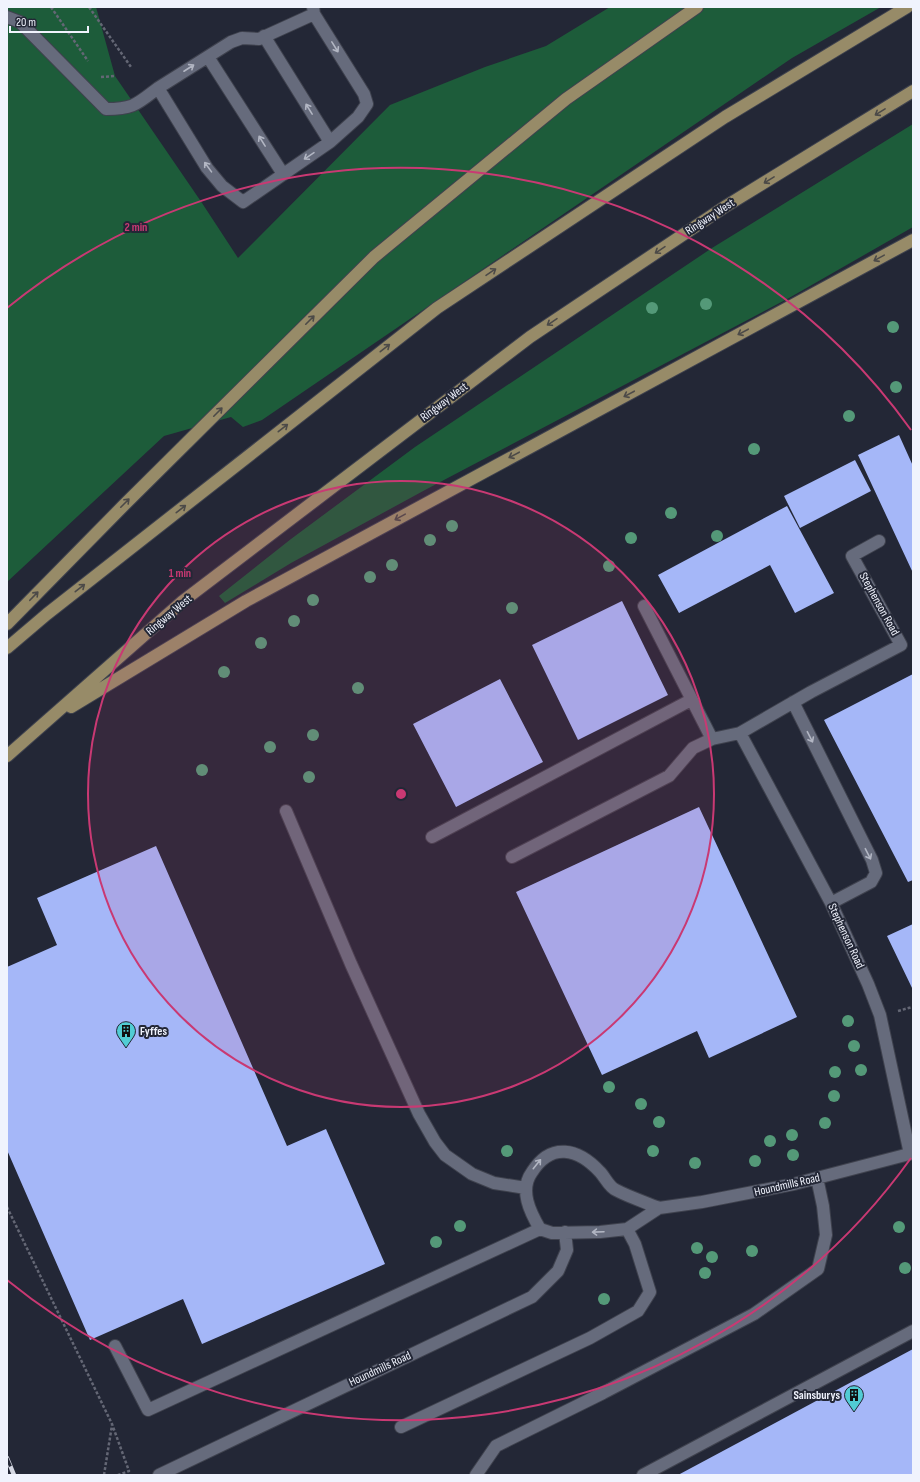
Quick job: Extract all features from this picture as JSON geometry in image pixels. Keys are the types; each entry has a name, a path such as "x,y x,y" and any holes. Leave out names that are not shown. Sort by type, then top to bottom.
{"main road":[{"path":"7,624 124,505 374,257 566,99 697,7"},
{"path":"7,648 59,604 437,308 726,117 907,7"},
{"name":"Ringway West","path":"7,756 183,601 530,337 726,206 913,91"},
{"path":"45,722 246,601 913,240"}],"street":[{"path":"7,17 20,22 106,109 122,109 133,106 158,88 230,42 242,38 259,39 314,10 364,94 367,104 358,117 330,142 243,202 222,186 207,168 158,88"},
{"path":"264,36 330,142"},
{"path":"208,57 282,174"},
{"name":"Stephenson Road","path":"512,857 669,776 693,748 712,739 740,733 810,692 901,645 852,556 879,541"},
{"path":"644,606 712,739"},
{"path":"432,837 691,700"},
{"path":"793,702 872,860 876,873 870,882 831,903"},
{"name":"Stephenson Road","path":"740,733 831,903 853,950 880,1015 912,1153"},
{"path":"286,811 351,964 419,1114 435,1142 445,1155 472,1174 494,1183 526,1188"},
{"path":"116,1346 148,1410 540,1229 530,1213 526,1188 528,1177 540,1160 558,1152 569,1152 582,1156 599,1171 614,1190 658,1208"},
{"name":"Houndmills Road","path":"540,1229 552,1233 600,1232 627,1229 658,1208 702,1202 794,1184 912,1153"},
{"path":"476,1475 496,1446 603,1393 754,1314 818,1269 826,1235 823,1206 817,1178"},
{"path":"401,1426 590,1338 638,1311 650,1292 634,1244 627,1229"},
{"name":"Houndmills Road","path":"158,1475 532,1297 558,1271 566,1250 565,1232"},
{"path":"643,1475 913,1331"}],"path":[{"path":"51,7 90,64"},
{"path":"89,7 131,67"},
{"path":"99,77 115,76"},
{"path":"7,1207 112,1424 129,1471 118,1475"},
{"path":"104,1475 112,1424"}],"green space":[{"path":"7,7 96,7 115,76 238,258 390,105 485,67 546,46 610,7 881,7 792,58 262,420 243,427 231,417 164,436 7,582"},
{"path":"913,124 913,227 789,298 425,490 291,563 225,603 219,596 291,539 415,447 712,248"}],"building":[{"path":"899,435 913,466 913,573 858,455"},
{"path":"855,460 871,491 800,528 784,496"},
{"path":"787,506 834,593 795,613 770,565 679,613 658,575"},
{"path":"622,601 668,695 578,740 532,645"},
{"path":"913,674 913,880 908,882 824,720"},
{"path":"500,679 543,762 456,807 413,724"},
{"path":"699,807 797,1017 709,1058 697,1031 602,1075 516,892"},
{"name":"Fyffes","path":"156,846 287,1146 326,1129 385,1264 202,1344 183,1299 90,1340 7,1150 7,967 57,945 37,898"},
{"path":"913,924 913,990 887,936"},
{"name":"Sainsburys","path":"913,1349 913,1475 678,1475"}],"railway":[{"path":"7,1458 14,1475"}],"place":[{"name":"Fyffes","path":"126,1048"},
{"name":"Sainsburys","path":"854,1412"}]}
